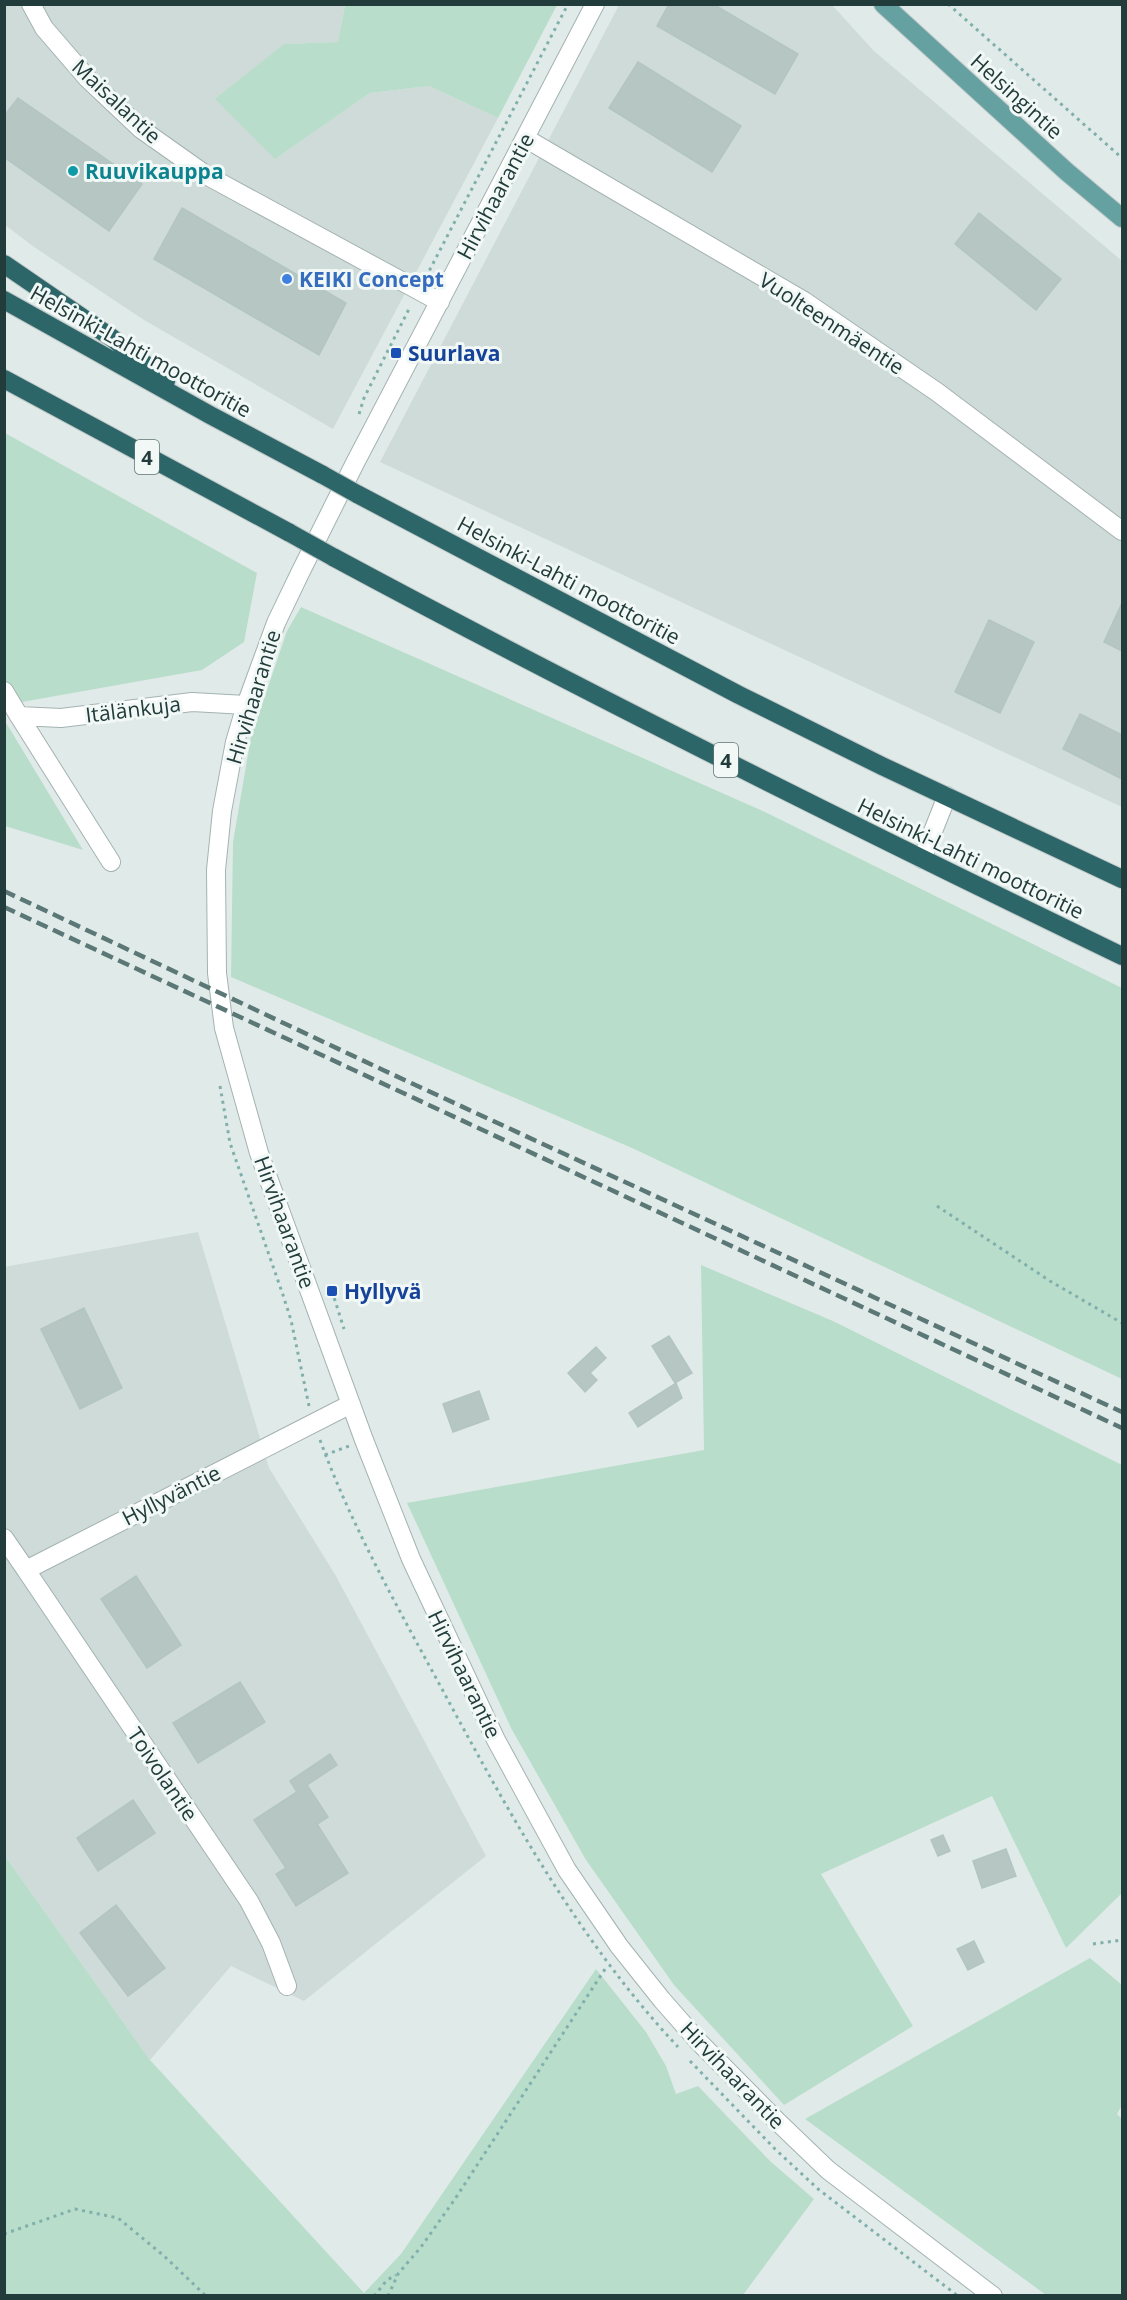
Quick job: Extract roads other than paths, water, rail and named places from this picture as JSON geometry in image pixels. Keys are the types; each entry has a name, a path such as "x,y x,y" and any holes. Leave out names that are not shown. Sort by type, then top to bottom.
{"highway":[{"path":"4,264 112,338 210,415"},
{"name":"Helsinki-Lahti moottoritie","path":"4,300 322,476 739,696 1122,879"},
{"name":"Helsinki-Lahti moottoritie","path":"4,379 483,638 922,859 1122,956"}],"main road":[{"name":"Helsingintie","path":"884,4 1067,172 1122,218"}],"street":[{"name":"Maisalantie","path":"31,4 44,28 88,79 141,129 206,175 440,302"},
{"name":"Hirvihaarantie","path":"595,4 356,462 281,613 246,705 230,765 222,811 216,870 217,973 224,1028 259,1153 351,1404 425,1592 496,1740 567,1870 619,1946 698,2041 828,2170 993,2295"},
{"name":"Vuolteenmäentie","path":"525,138 804,301 937,392 1122,531"},
{"path":"4,691 111,862"},
{"name":"Itälänkuja","path":"19,716 61,718 192,702 246,705"},
{"path":"922,859 947,796"},
{"name":"Hyllyväntie","path":"26,1570 351,1404"},
{"path":"4,1538 26,1570"},
{"name":"Toivolantie","path":"26,1570 249,1901 271,1943 287,1986"}],"railway":[{"path":"4,891 383,1070 1122,1412"},
{"path":"4,907 1122,1428"}],"place":[{"name":"Ruuvikauppa","path":"73,171"},
{"name":"KEIKI Concept","path":"287,279"},
{"name":"Suurlava","path":"396,353"},
{"name":"Hyllyvä","path":"332,1291"}]}
